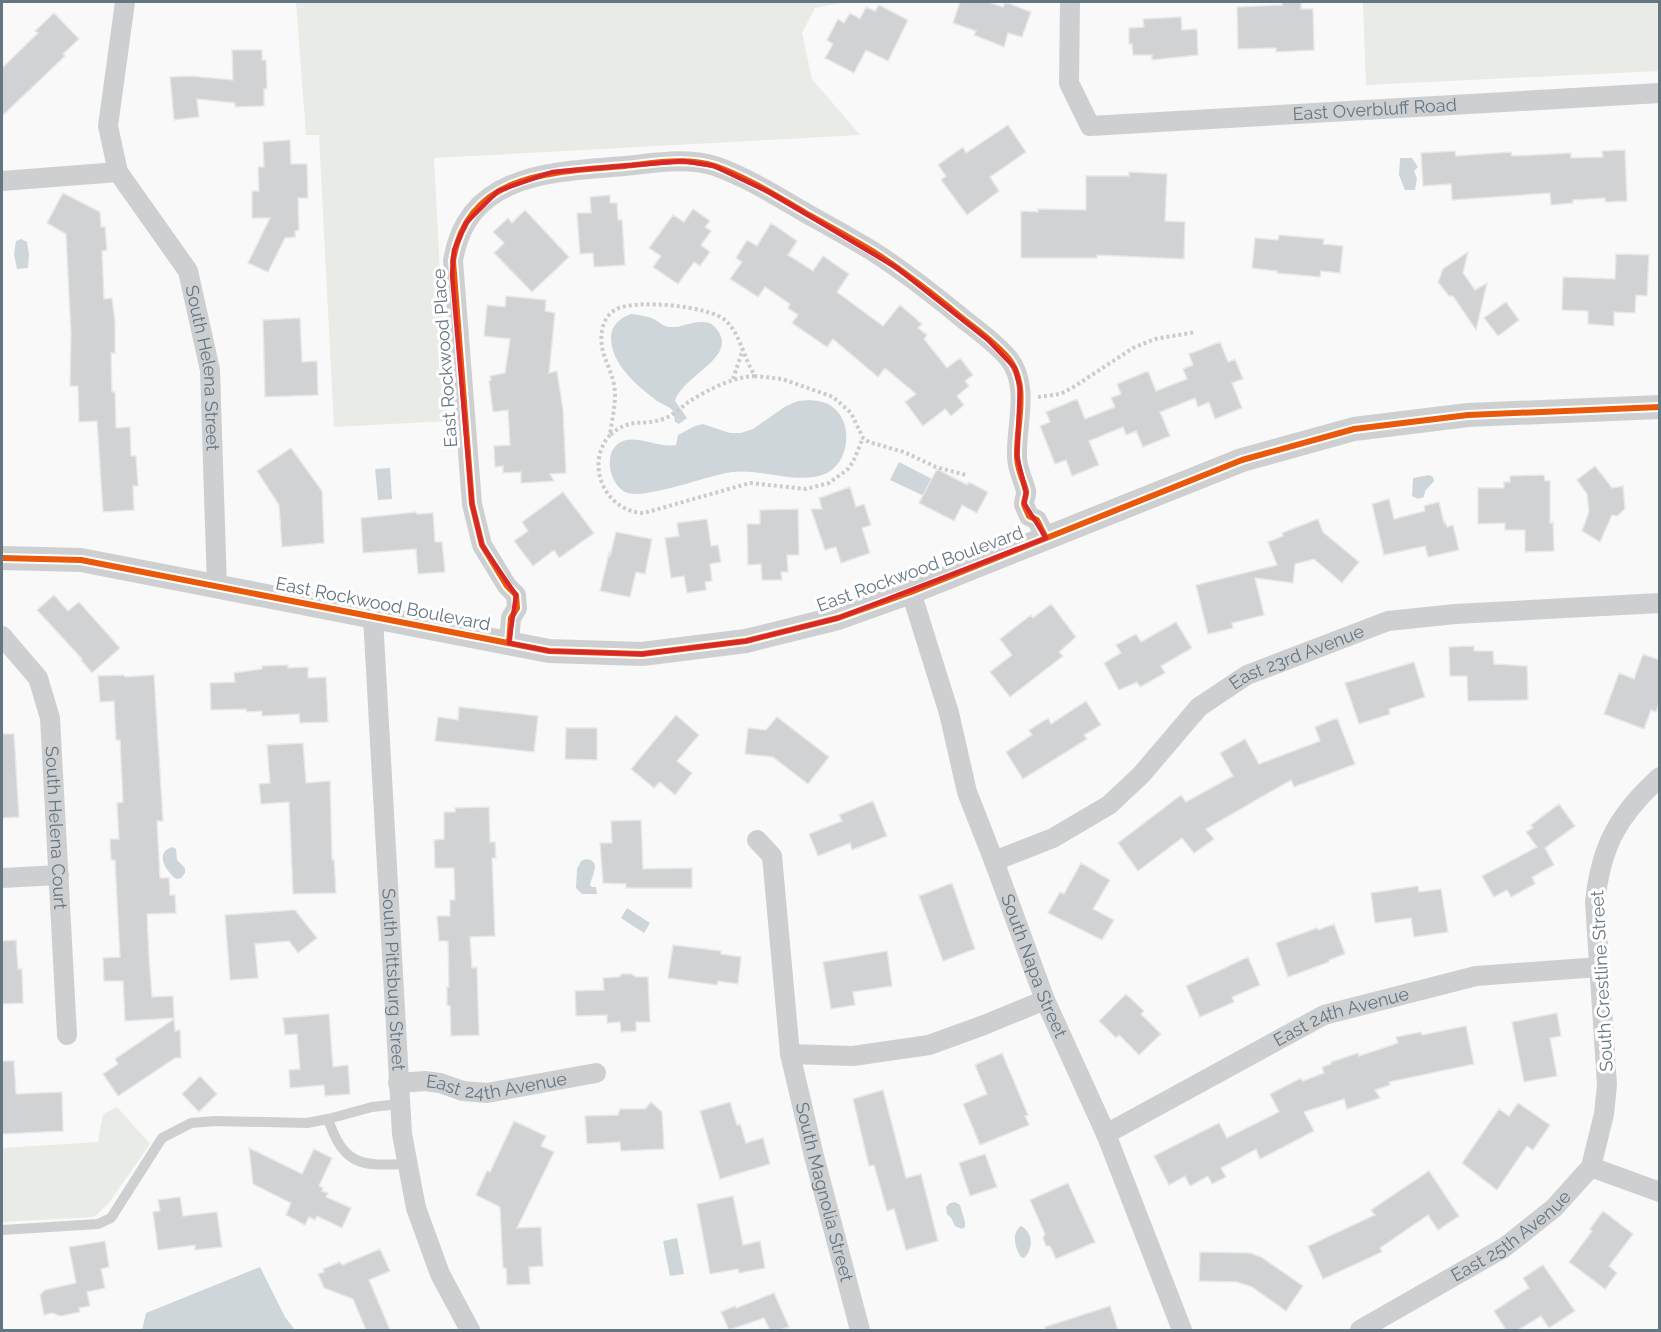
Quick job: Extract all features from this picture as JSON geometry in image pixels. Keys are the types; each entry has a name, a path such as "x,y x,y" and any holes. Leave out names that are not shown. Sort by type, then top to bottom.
{"street":[{"path":"2,181 118,172 108,126 125,2"},
{"name":"East Overbluff Road","path":"1070,2 1069,83 1090,126 1659,93"},
{"name":"East Rockwood Place","path":"509,643 511,618 517,608 516,595 507,586 482,545 475,525 472,504 452,275 454,250 466,223 498,191 515,183 552,172 683,161 714,166 769,192 873,251 923,287 1007,357 1015,368 1020,387 1018,470 1026,493 1037,499 1042,512 1041,529"},
{"name":"South Helena Street","path":"118,172 188,271 210,370 216,587"},
{"name":"East Rockwood Boulevard","path":"2,558 81,560 549,651 642,654 746,641 838,618 911,592 1041,529 1242,460 1354,429 1468,415 1659,407"},
{"name":"South Napa Street","path":"911,592 948,713 967,792 1045,1000 1106,1134 1182,1330"},
{"name":"East 23rd Avenue","path":"994,861 1053,838 1109,805 1141,776 1199,707 1247,675 1388,621 1455,614 1659,603"},
{"name":"South Pittsburg Street","path":"373,617 399,1104 406,1164 416,1208 440,1274 470,1330"},
{"name":"South Helena Court","path":"2,636 38,678 50,718 67,1035"},
{"name":"South Crestline Street","path":"1591,1167 1604,1114 1607,1085 1595,902 1598,872 1607,844 1621,820 1659,777"},
{"name":"South Magnolia Street","path":"757,840 772,856 790,1054 814,1156 860,1330"},
{"path":"2,878 59,875"},
{"name":"East 24th Avenue","path":"1106,1134 1324,1015 1476,976 1599,967"},
{"path":"790,1054 854,1056 929,1045 1045,1000"},
{"name":"East 24th Avenue","path":"398,1083 424,1081 440,1083 463,1091 487,1093 596,1073"},
{"path":"1591,1167 1659,1192"},
{"name":"East 25th Avenue","path":"1360,1330 1505,1247 1554,1208 1591,1167"}],"lane":[{"path":"2,1230 98,1224 111,1218 162,1138 191,1123 215,1121 307,1123 372,1107 399,1104"},
{"path":"328,1119 335,1139 350,1157 371,1166 406,1164"}],"path":[{"path":"610,435 615,396 603,354 602,338 605,320 616,309 624,306 665,305 708,311 725,320 737,335 742,352 755,375"},
{"path":"1020,400 1060,394 1133,348 1155,339 1196,333"},
{"path":"733,379 742,352"},
{"path":"863,438 847,470 829,483 818,487 799,489 750,483 644,513 617,506 603,486 600,473 600,453 604,443 610,435 625,424 661,420 691,400 733,379 755,375 782,379 833,397 851,413 863,438 869,442 904,452 936,467 966,475"}],"highlighted area":[{"path":"683,161 714,166 769,192 897,268 988,340 1015,368 1020,387 1017,456 1026,493 1024,503 1046,538 838,618 746,641 642,654 549,651 509,643 516,595 482,545 472,504 452,275 454,250 466,223 498,191 552,172"}],"shaded area":[{"path":"296,2 847,2 815,8 802,33 812,79 860,135 434,158 448,421 334,427 319,135 306,135"},
{"path":"1363,2 1659,2 1659,71 1366,85"},
{"path":"1400,158 1412,158 1418,167 1414,171 1417,178 1415,190 1405,190 1399,175"},
{"path":"21,239 27,242 28,268 17,269 14,254 16,241"},
{"path":"631,314 654,319 668,327 699,322 708,323 718,331 722,341 720,350 706,367 687,383 675,401 687,418 679,424 675,422 673,411 641,388 626,374 615,357 611,338 614,326"},
{"path":"798,401 823,402 832,407 841,416 846,433 846,443 840,461 827,473 817,477 732,472 634,494 625,492 619,487 611,473 610,456 613,449 626,440 676,445 678,435 703,424 730,433 741,433 753,429 786,406"},
{"path":"899,462 932,479 924,496 890,480"},
{"path":"390,468 392,499 378,500 375,469"},
{"path":"1429,475 1434,481 1425,491 1424,497 1418,499 1412,496 1413,478"},
{"path":"172,847 176,849 177,860 185,868 185,873 181,878 176,879 163,862 164,853"},
{"path":"586,859 594,862 595,865 590,885 596,887 597,894 582,894 576,888 577,869 581,861"},
{"path":"627,908 650,923 644,933 621,918"},
{"path":"117,1107 150,1144 108,1204 94,1217 2,1222 2,1148 98,1142 103,1114"},
{"path":"955,1202 960,1205 965,1222 965,1227 962,1229 955,1226 947,1214 946,1207"},
{"path":"1021,1226 1028,1232 1031,1241 1031,1246 1024,1258 1021,1257 1015,1241 1016,1233"},
{"path":"677,1238 684,1274 670,1276 663,1241"},
{"path":"260,1267 285,1317 295,1330 142,1330 146,1313"}],"building":[{"path":"960,2 988,2 1003,7 1005,2 1031,12 1022,37 1008,33 1004,47 974,35 976,31 953,23"},
{"path":"1282,2 1301,2 1301,9 1313,9 1314,50 1276,52 1276,48 1238,49 1237,7 1282,5"},
{"path":"879,5 908,20 888,61 866,50 854,73 825,58 833,44 827,40 838,19 844,23 850,13 860,19 866,7 875,11"},
{"path":"54,13 79,39 63,54 65,56 2,116 2,68 38,33 35,31"},
{"path":"1181,17 1182,30 1197,29 1198,55 1152,60 1152,55 1133,55 1132,44 1129,44 1129,28 1144,27 1143,19"},
{"path":"232,50 262,50 262,60 266,60 267,89 264,89 264,106 235,107 235,103 197,99 199,117 174,120 170,77 189,76 233,80"},
{"path":"1008,125 1026,152 990,177 999,191 967,215 941,180 946,176 938,165 963,147 966,153"},
{"path":"290,140 291,164 307,164 308,198 298,198 299,230 295,231 295,237 285,238 268,272 248,263 270,218 252,218 252,191 259,191 258,167 264,167 263,142"},
{"path":"1625,150 1627,201 1605,202 1605,198 1573,200 1573,203 1551,205 1550,193 1452,200 1451,184 1423,186 1421,153 1455,151 1456,156 1511,152 1512,156 1571,153 1571,158 1603,157 1602,151"},
{"path":"1129,172 1167,174 1165,221 1185,222 1184,259 1097,255 1097,258 1021,258 1021,211 1086,210 1086,176 1129,176"},
{"path":"63,193 100,212 101,227 105,227 107,250 102,251 104,299 112,298 115,322 115,353 111,353 112,392 115,392 116,428 130,427 131,456 136,456 138,486 133,486 134,510 103,512 97,421 79,422 78,386 70,386 71,334 66,234 47,223"},
{"path":"610,195 610,203 617,203 618,220 622,220 625,265 594,267 593,253 580,254 577,213 591,213 590,197"},
{"path":"693,209 710,221 705,227 711,231 701,245 710,252 700,266 694,262 678,284 653,267 661,256 649,248 673,215 684,222"},
{"path":"525,210 569,257 532,292 494,253 504,243 493,232 508,218 512,223"},
{"path":"771,223 797,241 788,255 813,271 823,256 849,274 837,292 883,326 900,305 922,324 918,328 927,335 924,339 947,368 960,358 973,375 965,381 969,386 957,396 964,405 951,416 945,409 923,426 905,402 916,394 885,368 878,377 833,339 827,347 792,323 798,315 788,308 790,304 765,287 758,297 730,279 742,262 736,258 747,240 757,246"},
{"path":"1279,235 1324,239 1323,244 1343,246 1340,273 1321,271 1320,277 1252,268 1255,238 1278,240"},
{"path":"1468,252 1463,273 1475,290 1487,283 1476,330 1453,296 1449,296 1438,282 1443,269"},
{"path":"1616,254 1649,255 1647,296 1636,295 1635,313 1614,312 1614,326 1588,324 1588,311 1562,310 1563,277 1615,279"},
{"path":"506,296 546,300 545,311 555,313 549,373 557,371 563,410 566,473 550,474 554,481 521,483 521,472 503,473 503,466 495,467 494,446 510,445 508,410 493,412 489,381 490,376 505,373 510,339 484,336 487,305 505,307"},
{"path":"1506,302 1519,320 1498,336 1484,318"},
{"path":"300,318 302,362 317,361 318,395 265,397 263,320"},
{"path":"1220,342 1228,362 1235,359 1243,379 1232,383 1242,408 1215,419 1209,402 1198,407 1195,398 1160,412 1170,436 1143,447 1136,431 1126,435 1123,427 1089,441 1099,465 1072,476 1066,460 1055,464 1040,426 1050,422 1046,412 1077,399 1085,419 1115,407 1111,398 1121,394 1117,384 1148,371 1156,391 1187,379 1183,369 1193,365 1189,354"},
{"path":"291,448 322,491 324,543 282,547 279,505 257,471"},
{"path":"1595,466 1612,488 1623,486 1625,509 1617,516 1612,515 1600,542 1582,531 1589,512 1587,494 1577,480"},
{"path":"937,469 967,485 969,482 988,492 977,513 962,505 954,521 919,503"},
{"path":"1544,475 1545,481 1550,481 1550,523 1553,522 1554,551 1525,552 1525,530 1505,530 1505,523 1478,524 1478,488 1504,488 1504,482 1510,482 1510,476"},
{"path":"850,487 856,507 864,504 871,525 862,528 870,553 841,563 836,547 825,550 811,509 822,509 819,498"},
{"path":"563,492 594,533 559,558 554,550 533,566 514,541 528,531 522,522"},
{"path":"1389,499 1394,519 1425,511 1424,506 1439,502 1444,523 1447,527 1453,525 1459,550 1428,557 1425,546 1384,555 1372,504"},
{"path":"798,509 799,555 787,555 788,572 781,572 782,580 762,580 761,564 748,565 747,524 760,524 760,510"},
{"path":"416,512 417,514 433,513 435,542 442,542 445,572 418,574 416,549 363,553 361,518"},
{"path":"707,519 711,546 718,545 721,562 710,564 712,581 705,582 706,590 687,593 684,576 671,578 665,538 679,536 677,523"},
{"path":"1318,519 1323,532 1359,562 1342,583 1314,559 1295,564 1293,583 1255,578 1264,615 1232,623 1233,628 1208,634 1196,585 1277,565 1268,542 1283,536 1282,533"},
{"path":"616,532 652,539 645,574 636,572 630,597 600,591"},
{"path":"54,595 68,611 79,602 120,648 92,673 37,610"},
{"path":"1051,604 1076,637 1059,652 1063,656 1010,697 990,672 1012,655 1000,639 1031,615 1033,618"},
{"path":"1176,622 1192,648 1161,666 1165,673 1140,687 1137,682 1119,690 1104,663 1121,653 1116,645 1136,634 1141,642"},
{"path":"1474,646 1474,651 1493,651 1494,664 1527,666 1528,700 1468,701 1467,676 1450,676 1449,647"},
{"path":"1643,654 1659,660 1659,703 1656,712 1651,710 1644,729 1604,714 1619,673 1634,679"},
{"path":"1414,662 1425,697 1389,709 1390,714 1359,724 1345,683"},
{"path":"288,665 288,668 308,667 308,678 326,677 328,722 300,723 299,714 262,716 262,711 247,712 246,709 211,710 210,683 235,682 234,673 262,669 262,666"},
{"path":"124,675 125,677 154,675 163,821 157,821 160,878 169,878 170,895 175,895 176,913 147,914 149,957 152,997 173,996 174,1018 125,1021 123,981 104,981 103,958 120,957 115,860 111,860 110,839 119,839 117,803 123,802 120,740 116,740 114,701 100,702 98,676"},
{"path":"1086,701 1101,725 1084,735 1087,739 1023,779 1006,752 1032,735 1029,730 1048,718 1051,724"},
{"path":"459,707 538,716 534,752 435,741 438,717 458,720"},
{"path":"676,715 699,735 677,761 692,773 675,795 660,782 654,788 631,769"},
{"path":"777,717 829,757 808,784 773,757 745,754 748,728 766,730"},
{"path":"1337,718 1355,764 1294,787 1291,780 1206,829 1214,839 1194,853 1182,838 1138,871 1118,843 1181,795 1186,802 1233,776 1220,753 1245,739 1259,764 1320,741 1315,727"},
{"path":"566,728 597,728 597,760 565,759"},
{"path":"2,734 14,734 19,817 2,818"},
{"path":"303,743 306,783 330,781 332,860 334,860 336,893 293,894 289,802 261,804 259,784 270,783 267,745"},
{"path":"873,801 887,836 852,850 850,843 818,856 809,834 842,821 839,815"},
{"path":"1559,804 1575,826 1545,848 1554,865 1532,877 1535,884 1511,897 1507,890 1494,897 1482,876 1537,847 1526,832 1533,828 1531,825"},
{"path":"489,807 490,842 495,842 496,858 492,858 495,936 470,937 472,968 477,967 479,1035 451,1036 450,1006 447,1005 448,941 439,941 437,916 450,916 450,900 455,900 454,868 435,868 434,840 444,839 444,812 455,812 455,808"},
{"path":"641,820 643,869 692,868 692,888 626,888 626,884 603,883 600,843 612,843 611,821"},
{"path":"1081,863 1110,880 1093,909 1114,920 1102,940 1048,913 1060,892 1064,894"},
{"path":"952,883 975,949 943,961 919,896"},
{"path":"1418,886 1419,892 1441,889 1448,932 1414,937 1411,918 1375,923 1371,893"},
{"path":"295,910 317,938 298,953 289,941 255,944 258,978 230,980 225,915"},
{"path":"1334,924 1345,954 1288,977 1276,943"},
{"path":"16,940 18,969 22,969 23,1003 2,1004 2,941"},
{"path":"673,945 721,951 721,954 741,957 738,984 718,981 717,985 668,978"},
{"path":"887,951 892,986 853,992 855,1005 831,1009 823,962"},
{"path":"1248,957 1260,985 1232,997 1234,1002 1200,1017 1186,986"},
{"path":"622,974 648,977 650,1022 636,1022 636,1031 621,1032 620,1022 607,1023 607,1015 576,1016 575,991 604,990 603,978 619,977"},
{"path":"1126,994 1144,1011 1141,1014 1161,1034 1139,1055 1119,1035 1116,1038 1099,1021"},
{"path":"1557,1013 1561,1036 1550,1038 1557,1076 1524,1082 1512,1022"},
{"path":"329,1014 333,1067 348,1065 350,1094 325,1096 324,1085 290,1088 289,1070 300,1069 297,1034 285,1035 283,1018"},
{"path":"174,1019 175,1031 180,1030 181,1058 175,1058 118,1096 103,1074 118,1064 115,1059"},
{"path":"1466,1026 1474,1064 1389,1082 1390,1085 1375,1090 1380,1098 1347,1109 1344,1099 1304,1112 1314,1131 1260,1159 1256,1149 1221,1168 1226,1177 1212,1184 1208,1176 1190,1186 1185,1176 1169,1185 1154,1156 1219,1123 1227,1138 1279,1112 1270,1094 1301,1078 1303,1081 1324,1073 1322,1067 1331,1062 1358,1053 1359,1056 1398,1043 1396,1037 1421,1032 1422,1035"},
{"path":"1002,1053 1028,1115 1025,1116 1029,1125 980,1145 963,1104 987,1094 975,1065"},
{"path":"2,1061 14,1061 16,1094 62,1092 63,1131 2,1134"},
{"path":"200,1076 217,1094 199,1112 182,1094"},
{"path":"883,1090 906,1178 921,1174 938,1241 906,1250 894,1209 887,1211 874,1165 869,1166 853,1099"},
{"path":"651,1102 662,1112 664,1149 621,1151 620,1142 587,1144 585,1116 618,1115 620,1109 645,1109"},
{"path":"730,1102 737,1125 740,1124 746,1143 763,1138 770,1164 720,1179 700,1111"},
{"path":"1518,1103 1550,1125 1533,1150 1527,1146 1497,1190 1462,1163 1499,1109 1509,1116"},
{"path":"514,1121 546,1136 541,1146 554,1152 517,1228 541,1227 543,1266 529,1267 530,1284 507,1285 506,1268 503,1268 500,1207 476,1195 487,1171 490,1172"},
{"path":"249,1148 302,1174 314,1149 332,1158 319,1186 323,1188 322,1191 328,1193 326,1197 351,1208 342,1228 317,1216 315,1220 309,1217 305,1225 286,1215 291,1203 253,1184"},
{"path":"985,1154 997,1187 970,1196 959,1163"},
{"path":"1429,1171 1459,1216 1438,1230 1428,1215 1380,1248 1382,1252 1323,1279 1308,1246 1375,1215 1371,1210"},
{"path":"1068,1183 1095,1242 1056,1259 1050,1246 1046,1246 1043,1238 1045,1234 1030,1200"},
{"path":"733,1196 743,1245 760,1241 765,1268 739,1273 738,1269 710,1274 697,1204"},
{"path":"180,1197 183,1216 217,1212 222,1247 195,1250 195,1245 158,1250 153,1212 160,1211 158,1200"},
{"path":"1603,1211 1633,1234 1609,1266 1617,1273 1605,1289 1569,1262 1592,1231 1590,1229"},
{"path":"105,1241 109,1267 101,1269 105,1288 87,1292 90,1306 79,1308 80,1312 61,1316 52,1313 44,1315 40,1295 45,1290 76,1283 69,1247"},
{"path":"380,1249 390,1271 369,1280 390,1330 366,1330 353,1299 324,1288 318,1274 324,1272 323,1269 340,1262 342,1265"},
{"path":"1200,1252 1250,1253 1261,1257 1303,1286 1286,1311 1252,1287 1237,1282 1199,1281"},
{"path":"1543,1265 1575,1311 1549,1328 1541,1316 1518,1330 1506,1330 1494,1311 1529,1288 1523,1278"},
{"path":"774,1293 789,1327 770,1330 764,1318 729,1330 721,1312"},
{"path":"1110,1306 1118,1330 1045,1330 1045,1327"}],"cycle path":[{"path":"509,643 511,618 517,608 516,595 507,586 482,545 472,504 453,261 461,232 476,209 495,193 518,182 543,175 670,162 693,162 715,166 738,175 771,193 874,252 908,275 992,342 1009,359 1015,370 1020,393 1017,461 1026,491 1024,504 1029,516 1037,520 1046,538"},
{"path":"2,558 81,560 549,651 642,654 746,641 838,618 911,592 1242,460 1354,429 1468,415 1660,407"}]}
